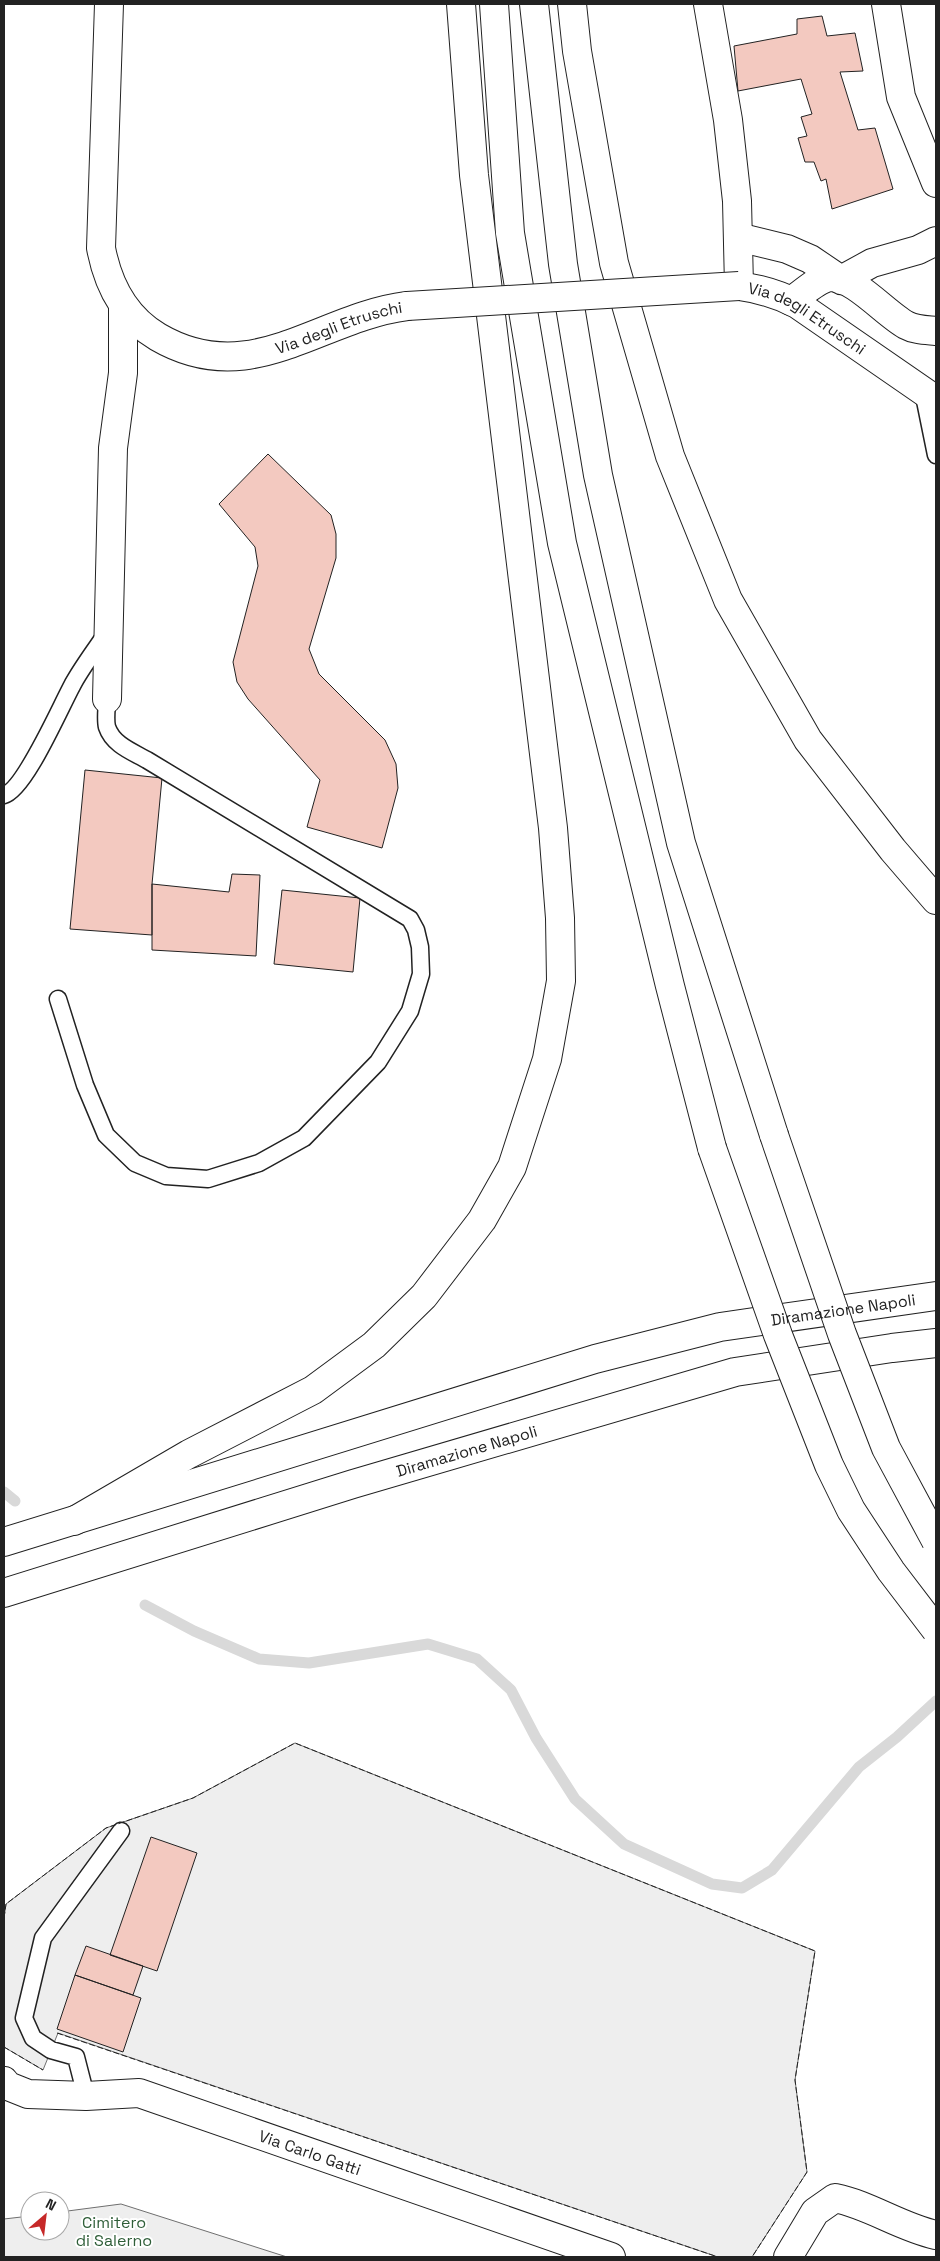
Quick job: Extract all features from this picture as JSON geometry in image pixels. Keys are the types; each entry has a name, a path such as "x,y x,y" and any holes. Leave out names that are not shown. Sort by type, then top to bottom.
{"main road":[{"name":"Via degli Etruschi","path":"109,4 101,248 106,273 123,307 143,327 181,350 207,356 246,355 282,348 360,316 386,309 408,306 739,286 779,294 930,396"},
{"path":"74,1521 189,1454 313,1390 374,1346 424,1296 482,1220 512,1167 547,1059 561,981 560,918 553,828 474,174 461,4"},
{"path":"494,4 510,233 562,543 670,986 712,1148 778,1335 829,1465 851,1510 886,1563 936,1630"},
{"path":"534,4 563,264 598,475 681,843 774,1135 842,1334 886,1448 936,1541"},
{"path":"572,4 578,51 614,263 670,456 725,591 808,740 893,850 936,900"},
{"path":"708,4 728,120 737,201 739,286"},
{"path":"886,4 901,97 936,183"},
{"path":"738,237 787,249 810,259 841,280 864,292 907,326 920,330 936,331"},
{"path":"791,301 824,279 832,277 841,280 872,263 918,250 936,241"},
{"path":"107,699 107,632 113,448 124,373 123,307"},
{"name":"Diramazione Napoli","path":"4,1542 595,1359 720,1327 936,1296"},
{"name":"Diramazione Napoli","path":"4,1593 353,1484 735,1372 936,1343"},
{"name":"Via Carlo Gatti","path":"4,2081 8,2086 28,2094 86,2096 139,2092 611,2257"},
{"path":"788,2257 815,2212 834,2198 852,2201 918,2231 936,2235"}],"lane":[{"path":"930,396 936,455"},
{"path":"4,795 16,789 27,772 74,681 107,632"},
{"path":"58,998 85,1085 106,1134 135,1164 166,1176 208,1179 259,1163 304,1138 378,1062 410,1011 421,974 420,947 416,930 410,919 125,748 115,740 107,727 107,699"},
{"path":"86,2096 76,2058 51,2050 33,2038 24,2018 43,1938 121,1831"}],"green space":[{"path":"295,1743 815,1951 795,2080 807,2172 752,2257 718,2257 58,2033 43,2070 4,2047 4,1918 6,1904 106,1828 193,1798"},
{"name":"Cimitero di Salerno","path":"121,2204 287,2257 4,2257 4,2219 20,2217 20,2241 70,2241 70,2211"}],"building":[{"path":"822,16 827,36 855,33 863,71 840,72 858,130 875,128 893,189 832,209 826,179 821,181 814,162 805,162 798,138 807,136 801,117 812,114 801,79 738,91 734,46 797,34 797,19"},
{"path":"268,454 331,515 336,534 336,558 309,649 319,674 385,740 396,764 398,788 382,848 307,827 320,780 248,699 237,682 233,662 258,566 255,547 219,504"},
{"path":"85,770 162,778 152,884 152,935 70,929"},
{"path":"232,874 260,875 256,956 152,950 152,884 229,892"},
{"path":"282,890 360,898 353,972 274,964"},
{"path":"151,1837 197,1853 157,1971 110,1955"},
{"path":"86,1946 143,1966 133,1995 75,1975"},
{"path":"75,1975 141,1998 123,2052 57,2029"}],"waterway":[{"path":"4,1492 15,1501"},
{"path":"145,1605 194,1631 259,1659 309,1663 428,1644 477,1659 511,1690 536,1738 575,1799 624,1844 712,1884 742,1888 772,1870 859,1767 897,1737 936,1701"}],"fence":[{"path":"4,1918 6,1904 106,1828 193,1798 295,1743 815,1951 795,2080 807,2172 752,2257"},
{"path":"57,2033 718,2257"},
{"path":"4,2047 43,2070"}]}
